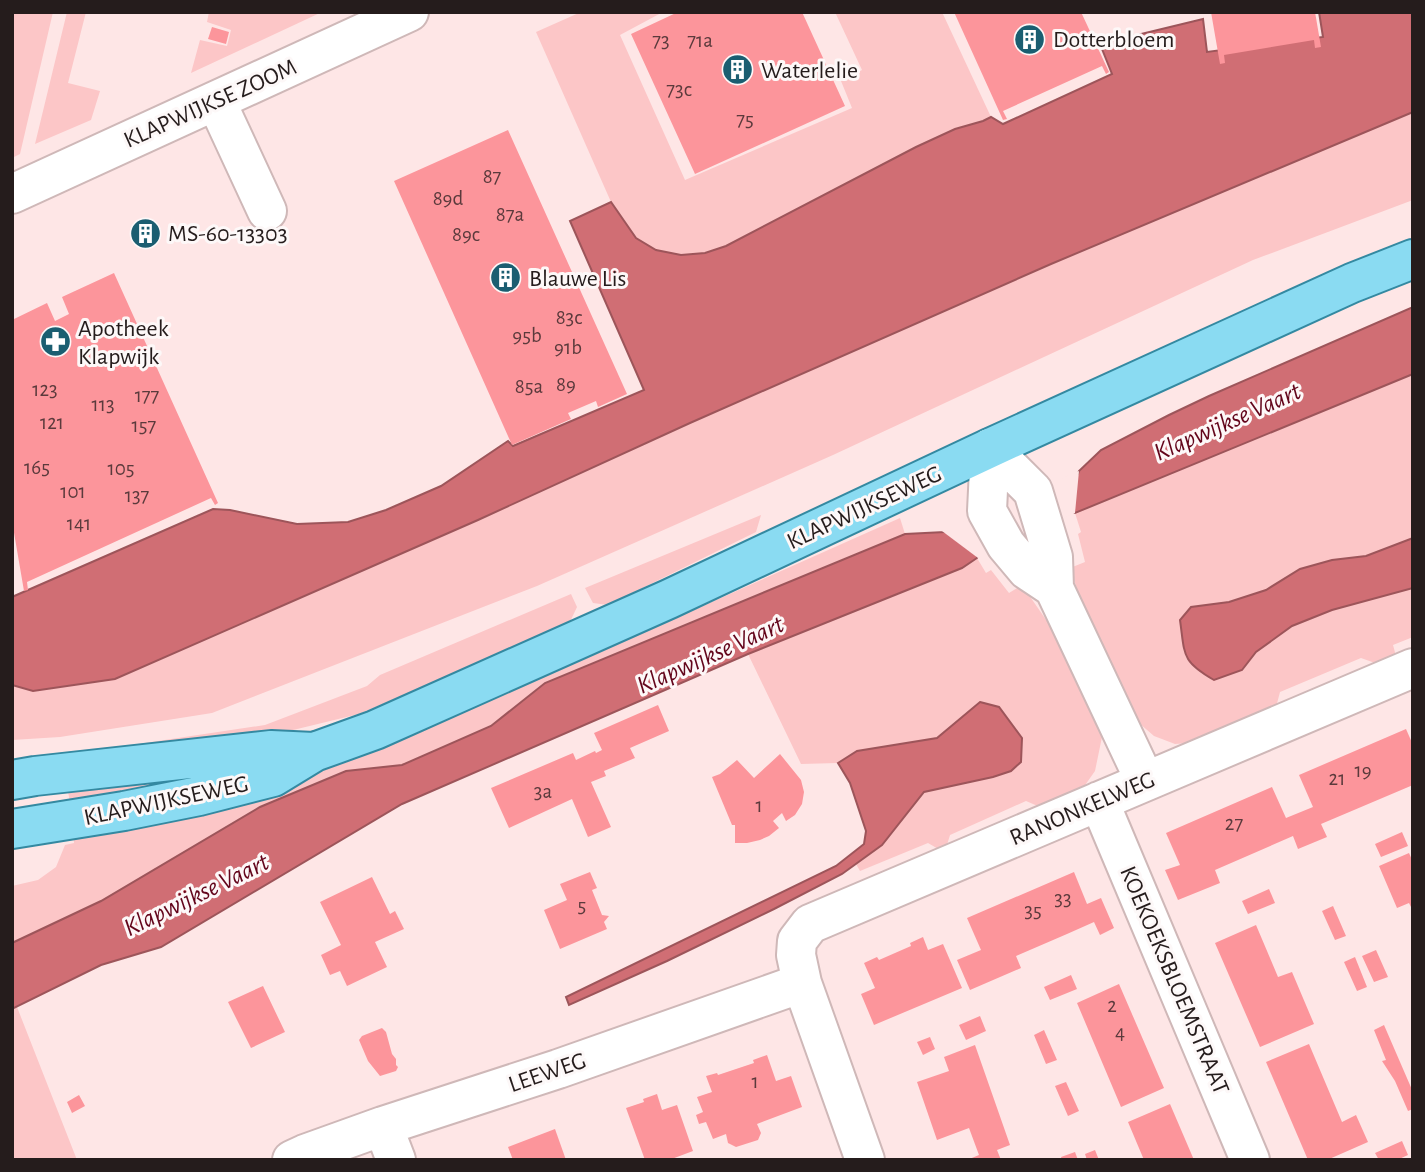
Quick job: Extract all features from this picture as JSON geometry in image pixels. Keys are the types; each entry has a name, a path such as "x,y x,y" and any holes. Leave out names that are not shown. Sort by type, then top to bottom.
{"main road":[{"name":"KLAPWIJKSEWEG","path":"12,829 124,811 273,777 314,752 375,730 669,599 990,448 1352,283 1413,259"},
{"name":"KLAPWIJKSEWEG","path":"12,780 271,750 314,752"}],"street":[{"name":"KLAPWIJKSE ZOOM","path":"12,194 409,12"},
{"path":"216,101 267,211"},
{"path":"990,448 1033,491 1053,557 1054,588 1145,781"},
{"path":"990,448 988,511 1006,545 1027,570 1054,588"},
{"name":"RANONKELWEG","path":"865,1160 802,983 796,955 797,941 810,923 1413,668"},
{"name":"KOEKOEKSBLOEMSTRAAT","path":"1099,801 1250,1160"},
{"name":"LEEWEG","path":"292,1160 305,1154 389,1143 558,1069 802,983"}],"shaded area":[{"path":"12,12 53,12 20,154 12,158"},
{"path":"67,12 86,12 68,83 100,91 91,120 35,144"},
{"path":"209,12 322,12 191,73 200,40 227,46 231,30 207,22"},
{"path":"581,12 663,12 620,35 685,180 852,108 841,81 862,70 835,12 942,12 991,117 955,129 916,147 726,246 705,253 681,255 656,250 636,238 611,202 536,32"},
{"path":"1413,112 1413,200 1253,260 833,455 537,586 212,713 60,737 12,740 12,685 33,691 115,679 1051,264"},
{"path":"1413,374 1413,538 1366,556 1332,560 1300,569 1266,590 1229,602 1191,607 1180,620 1184,648 1242,670 1256,652 1292,626 1332,610 1413,588 1413,637 1393,645 1396,656 1375,663 1361,658 1280,692 1275,711 1203,742 1175,744 1154,736 1132,717 1079,595 1070,568 1085,562 1075,513"},
{"path":"761,515 756,532 608,605 593,603 585,588"},
{"path":"900,518 905,534 545,683 491,726 402,765 346,771 260,807 101,901 12,943 12,886 38,880 56,867 65,845 74,843 73,832 239,804 420,732"},
{"path":"977,558 986,573 991,570 1009,593 1022,585 1051,627 1079,681 1102,737 1095,771 1076,798 1047,810 1026,801 950,835 946,848 940,850 928,843 860,871 856,864 882,845 924,792 1011,771 980,702 937,738 857,751 838,763 801,764 748,654 962,568"},
{"path":"571,594 577,607 568,626 359,714 248,741 65,755 265,725 367,686 380,675"},
{"path":"270,759 71,808 67,786"},
{"path":"17,1007 77,1160 12,1160 12,1009"}],"water":[{"path":"1319,12 1413,12 1413,112 1051,264 115,679 33,691 12,685 12,597 213,509 297,524 348,522 386,510 441,486 508,441 513,446 644,390 570,221 611,202 636,238 656,250 681,255 705,253 726,246 955,129 991,117 1003,124 1112,74 1100,44 1203,19 1207,52 1323,37"},
{"name":"Klapwijkse Vaart","path":"1413,307 1413,374 1073,512 978,554 977,558 962,568 748,654 402,804 161,947 101,965 12,1009 12,943 101,901 260,807 346,771 402,765 491,726 545,683 905,534 945,532 1078,474 1101,450 1169,415"},
{"path":"1413,538 1413,588 1332,610 1292,626 1256,652 1242,670 1214,680 1195,668 1186,656 1180,620 1191,607 1229,602 1266,590 1300,569 1332,560 1366,556"},
{"path":"980,702 999,707 1022,738 1021,762 1011,771 924,792 882,845 842,874 667,961 569,1005 566,997 836,866 864,844 866,831 850,783 838,763 857,751 937,738"}],"pier":[{"path":"1079,471 1075,513 978,558 942,531"}],"building":[{"name":"Waterlelie","path":"678,12 802,12 845,106 695,174 631,34"},
{"name":"Dotterbloem","path":"954,12 1081,12 1109,72 1106,74 1102,66 1003,111 1007,119 1003,120"},
{"path":"1211,12 1315,12 1321,47 1315,48 1314,40 1224,55 1225,63 1220,64"},
{"path":"212,27 229,32 226,44 208,39"},
{"name":"Blauwe Lis","path":"508,130 627,394 598,407 596,401 568,413 571,419 512,445 394,181"},
{"name":"MS-60-13303","path":"147,221 155,239 144,245 135,227"},
{"path":"114,273 218,503 215,505 211,498 27,582 28,590 24,591 12,521 12,320 47,303 55,321 69,314 62,297"},
{"path":"658,705 669,731 630,748 635,758 604,771 606,776 591,782 611,827 588,837 572,799 509,828 491,788 573,753 576,760 595,751 596,753 602,750 594,733"},
{"path":"1406,729 1413,745 1413,785 1321,824 1327,837 1298,849 1293,836 1215,870 1220,883 1178,900 1165,870 1180,865 1166,833 1272,787 1286,818 1313,807 1299,775"},
{"path":"780,754 801,780 804,792 802,804 795,815 786,821 782,813 773,821 779,828 769,836 747,843 735,843 735,825 732,825 712,777 737,760 754,778"},
{"path":"1402,832 1408,846 1381,857 1375,844"},
{"path":"1409,853 1413,862 1413,911 1409,903 1397,908 1379,866"},
{"path":"590,872 597,888 592,890 602,915 609,916 604,922 607,929 560,949 544,910 567,900 560,884"},
{"path":"1074,872 1087,904 1101,898 1114,928 1100,935 1094,922 1016,956 1021,968 970,990 957,960 981,950 967,918"},
{"path":"372,877 390,914 395,911 404,929 375,942 387,967 347,986 340,971 330,975 321,955 341,945 320,902"},
{"path":"1269,889 1275,903 1248,914 1242,901"},
{"path":"1333,906 1346,936 1335,940 1322,911"},
{"path":"1256,925 1278,977 1292,972 1314,1024 1260,1047 1215,943"},
{"path":"923,937 928,950 943,944 962,988 874,1025 861,994 875,988 864,963 877,957 879,960 911,946 910,943"},
{"path":"1376,950 1388,977 1374,982 1362,956"},
{"path":"1355,957 1367,987 1357,991 1344,962"},
{"path":"1071,975 1077,989 1050,1000 1044,987"},
{"path":"1119,984 1164,1088 1121,1107 1077,1003"},
{"path":"263,986 285,1032 251,1048 228,1002"},
{"path":"980,1016 986,1031 966,1040 959,1025"},
{"path":"1384,1025 1413,1092 1413,1109 1408,1111 1395,1081 1382,1061 1386,1060 1374,1030"},
{"path":"382,1028 386,1032 398,1067 396,1071 380,1076 368,1061 359,1040 362,1036"},
{"path":"1044,1030 1057,1060 1046,1064 1034,1035"},
{"path":"930,1037 935,1049 923,1055 917,1042"},
{"path":"1309,1044 1342,1122 1356,1115 1368,1142 1327,1160 1308,1160 1266,1062"},
{"path":"975,1045 1010,1145 997,1150 1001,1160 967,1160 979,1155 969,1128 937,1140 917,1082 949,1071 944,1057"},
{"path":"767,1055 776,1081 791,1076 802,1107 757,1124 761,1133 758,1140 736,1147 728,1143 726,1134 713,1139 706,1122 699,1124 696,1115 703,1112 697,1097 712,1092 706,1076 718,1075 754,1063 753,1060"},
{"path":"1066,1082 1079,1111 1068,1116 1055,1086"},
{"path":"657,1094 662,1110 677,1105 693,1151 669,1160 645,1160 626,1108"},
{"path":"79,1095 85,1106 72,1113 67,1102"},
{"path":"1170,1104 1194,1160 1144,1160 1128,1122"},
{"path":"555,1129 566,1160 513,1160 508,1147"},
{"path":"1402,1141 1408,1155 1397,1160 1379,1160 1375,1153"},
{"path":"1095,1150 1099,1160 1087,1160 1085,1154"},
{"path":"1075,1152 1078,1160 1062,1160 1061,1157"}],"place":[{"name":"Dotterbloem","path":"1030,39"},
{"name":"Waterlelie","path":"738,70"},
{"name":"MS-60-13303","path":"145,233"},
{"name":"Blauwe Lis","path":"506,278"},
{"name":"Apotheek Klapwijk","path":"55,342"}]}
